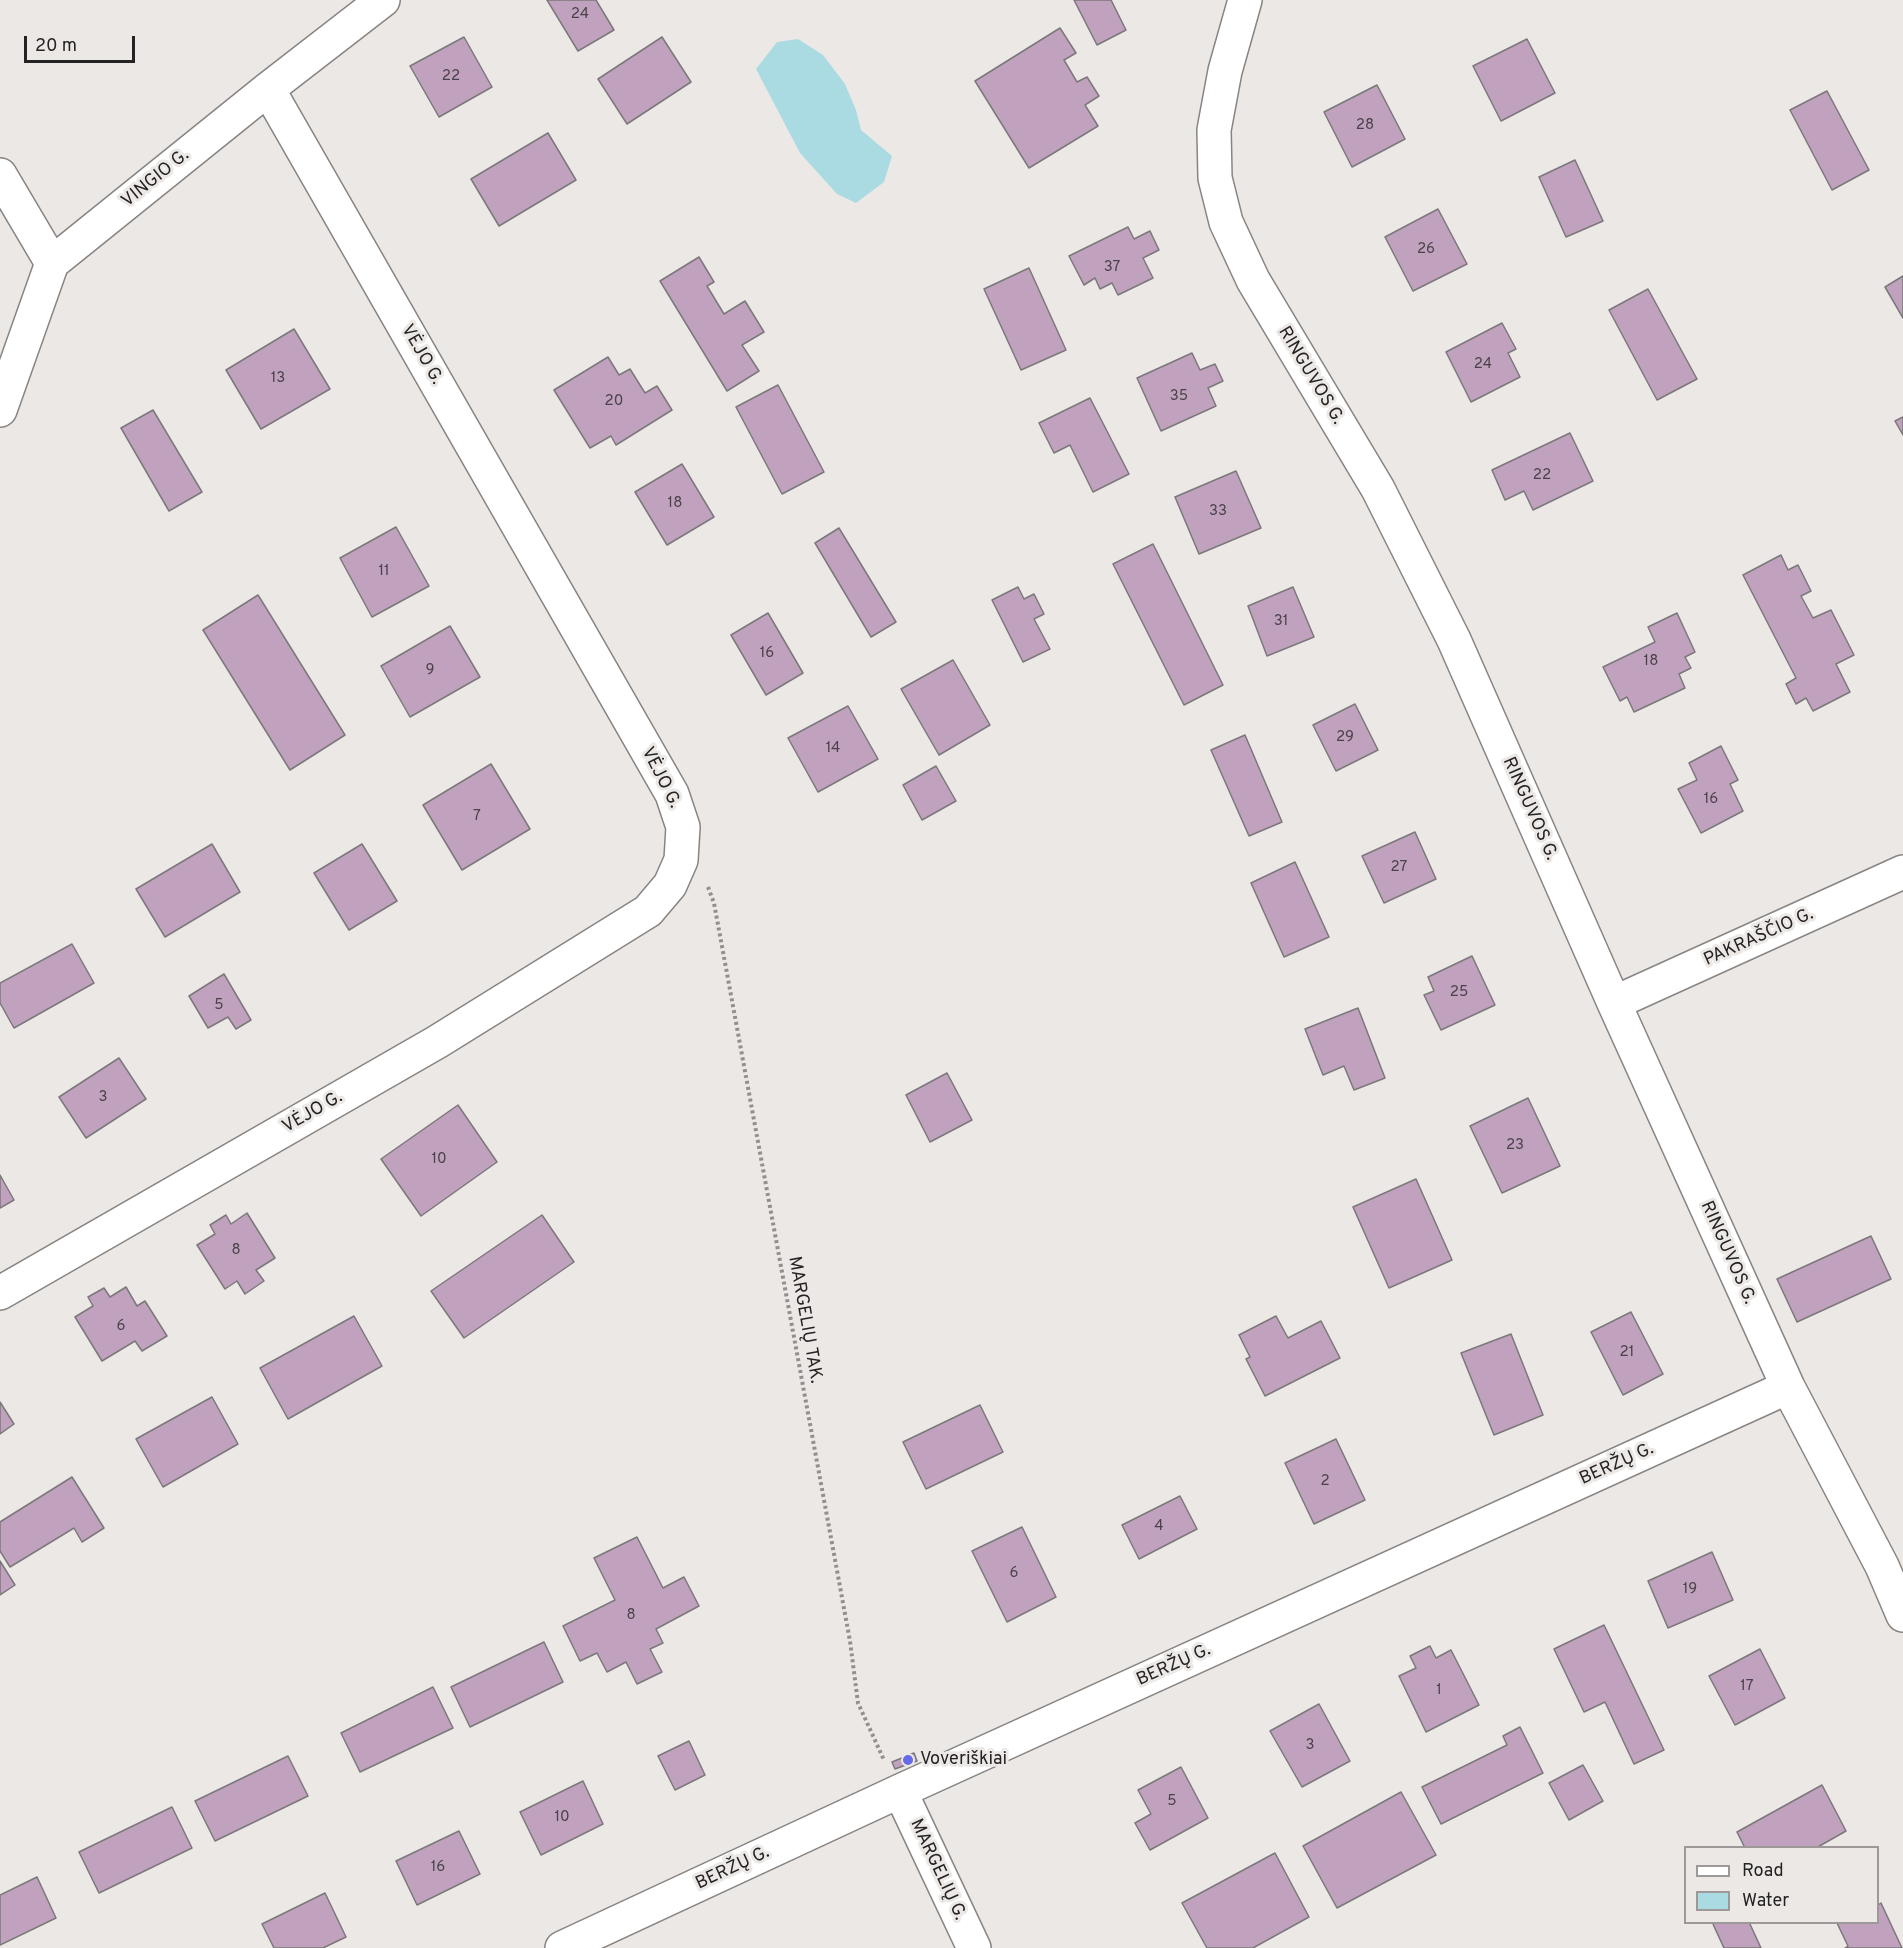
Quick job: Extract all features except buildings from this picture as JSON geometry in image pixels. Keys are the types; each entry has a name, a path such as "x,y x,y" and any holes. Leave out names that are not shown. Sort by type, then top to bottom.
{"street":[{"name":"VINGIO G.","path":"52,263 268,89 383,0"},
{"name":"RINGUVOS G.","path":"1245,0 1225,71 1214,130 1215,178 1226,222 1253,280 1378,489 1454,640 1614,1003 1788,1387 1882,1566 1903,1615"},
{"name":"VĖJO G.","path":"0,1293 436,1042 648,911 670,885 681,860 683,827 672,794 268,89"},
{"path":"0,175 52,263 0,410"},
{"name":"PAKRAŠČIO G.","path":"1614,1003 1903,873"},
{"name":"BERŽŲ G.","path":"562,1948 900,1791 1788,1387"},
{"name":"MARGELIŲ G.","path":"900,1791 974,1948"}],"path":[{"name":"MARGELIŲ TAK.","path":"681,860 706,879 714,903 848,1629 858,1703 900,1791"}],"water":[{"path":"798,39 823,55 845,84 856,110 861,130 892,156 884,182 856,203 837,194 800,153 756,69 777,42"}],"place":[{"name":"Voveriškiai","path":"908,1760"}]}
